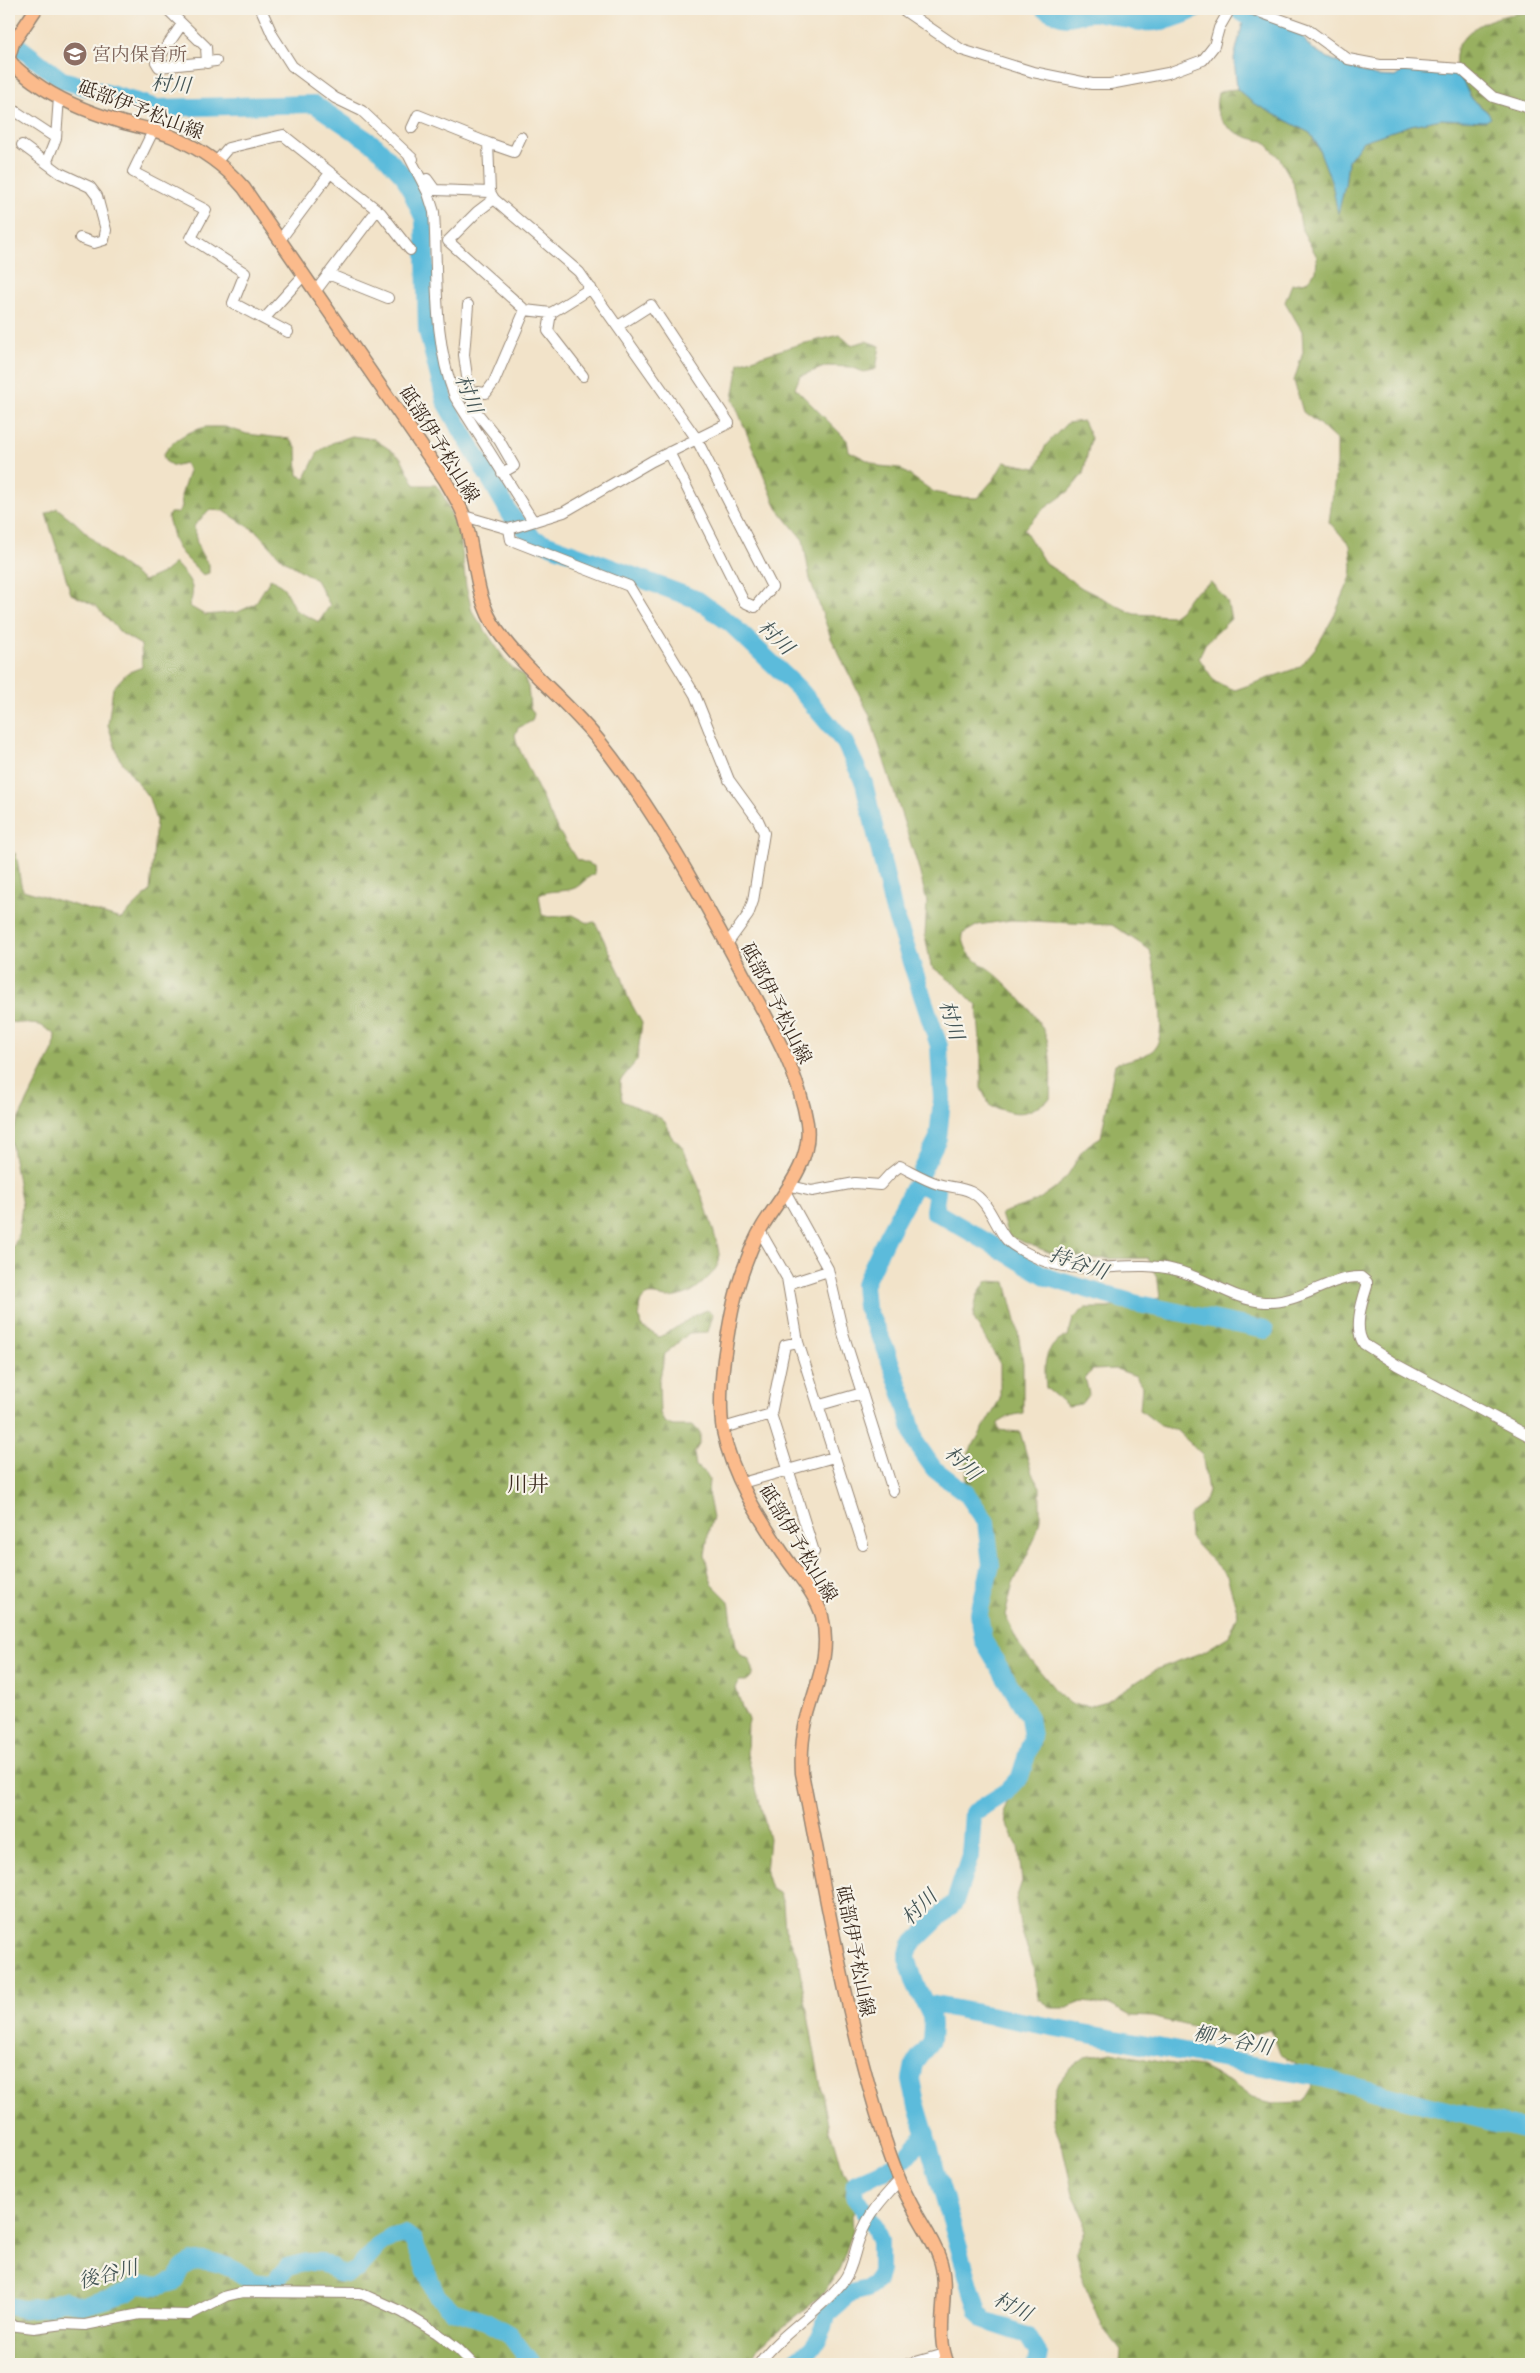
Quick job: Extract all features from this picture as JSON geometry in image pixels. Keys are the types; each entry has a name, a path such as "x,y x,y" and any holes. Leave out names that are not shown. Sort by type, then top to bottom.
{"main road":[{"name":"砥部伊予松山線","path":"36,9 13,43 9,58 23,74 59,97 99,115 153,131 195,147 218,161 244,188 445,480 464,516 482,599 494,627 514,652 576,713 634,785 667,838 782,1046 798,1087 808,1127 804,1157 788,1189 760,1231 746,1261 732,1303 720,1392 722,1428 742,1483 758,1516 814,1599 821,1614 825,1646 824,1663 806,1720 801,1755 802,1773 851,2024 884,2136 900,2181 939,2256 943,2272 941,2312 946,2359"}],"street":[{"path":"167,9 206,47 212,62 170,68 159,67 156,62 182,24"},
{"path":"261,9 272,36 292,66 335,98 362,111 420,165 435,190 492,196 579,272 696,438 772,587 755,607 744,602 669,452"},
{"path":"902,9 962,50 1033,72 1092,84 1110,84 1168,73 1204,60 1214,46 1219,28 1230,9"},
{"path":"1251,9 1307,29 1348,59 1380,65 1406,64 1461,69 1494,97 1526,107 1531,111"},
{"path":"47,161 56,138 59,97"},
{"path":"9,108 56,138"},
{"path":"412,128 418,115 514,152 521,137"},
{"path":"153,131 133,172 206,210 191,238 245,274 233,303 288,332"},
{"path":"218,161 228,148 283,135 377,210 410,250"},
{"path":"488,143 492,196 448,241 525,310 551,314 591,288"},
{"path":"22,145 47,161 60,173 90,187 97,196 106,230 104,240 94,243 80,238"},
{"path":"408,154 428,193 434,212 439,339 447,378 455,398 530,522"},
{"path":"280,240 330,172"},
{"path":"315,292 377,210"},
{"path":"328,274 388,298"},
{"path":"264,319 304,275"},
{"path":"468,305 464,355 469,391 474,408 499,440 514,466 502,473"},
{"path":"464,516 509,528 564,512 669,452 729,423 651,305 618,326"},
{"path":"469,391 486,392 494,382 525,310"},
{"path":"551,314 548,331 583,376"},
{"path":"509,528 511,540 629,586 695,695 729,780 758,820 764,833 753,901 748,915 727,944"},
{"path":"788,1189 812,1191 855,1183 880,1185 890,1173 900,1166 936,1184 972,1192 987,1208 1008,1242 1046,1261 1067,1267 1084,1268 1131,1265 1167,1268 1189,1273 1247,1299 1261,1302 1280,1302 1297,1298 1350,1277 1361,1277 1367,1286 1358,1329 1360,1339 1364,1344 1397,1366 1531,1436"},
{"path":"788,1189 828,1271 843,1333 893,1491"},
{"path":"760,1231 787,1278 798,1342 820,1405 834,1457 863,1544"},
{"path":"788,1284 828,1271"},
{"path":"798,1342 785,1345 771,1414 814,1552"},
{"path":"820,1405 862,1393"},
{"path":"722,1428 771,1414"},
{"path":"742,1483 834,1457"},
{"path":"759,2364 776,2345 811,2315 846,2278 859,2238 871,2212 900,2181"},
{"path":"9,2325 34,2328 64,2324 85,2325 140,2314 189,2315 226,2296 243,2292 360,2293 402,2312 438,2333 458,2348 474,2364"},
{"path":"909,2364 946,2359"}],"green space":[{"path":"1527,13 1531,18 1531,2364 1120,2364 1121,2351 1102,2327 1081,2276 1077,2251 1085,2231 1085,2219 1073,2194 1063,2149 1053,2120 1053,2098 1059,2082 1068,2070 1085,2057 1112,2052 1164,2063 1201,2067 1232,2083 1252,2098 1272,2103 1303,2102 1312,2087 1300,2066 1280,2054 1274,2037 1269,2030 1237,2038 1152,2017 1131,2016 1110,2005 1082,2002 1067,2008 1052,2008 1038,1998 1033,1966 1020,1926 1016,1899 1022,1881 1018,1846 1008,1828 1004,1810 1010,1796 1027,1779 1039,1739 1037,1716 1009,1667 987,1636 985,1610 995,1568 987,1512 977,1501 966,1482 967,1456 1000,1399 1000,1364 973,1317 977,1296 987,1281 1006,1282 1016,1321 1023,1363 1023,1413 1010,1416 998,1423 998,1430 1020,1432 1032,1473 1040,1487 1040,1519 1035,1538 1013,1584 1005,1615 1021,1648 1058,1693 1071,1704 1089,1706 1107,1701 1157,1669 1203,1652 1229,1636 1238,1614 1227,1576 1190,1538 1189,1515 1204,1504 1208,1491 1202,1454 1176,1430 1161,1426 1140,1410 1142,1386 1136,1376 1116,1369 1093,1370 1085,1377 1089,1394 1081,1404 1068,1406 1046,1388 1046,1357 1053,1345 1068,1336 1073,1319 1085,1308 1107,1308 1160,1298 1158,1281 1148,1258 1091,1259 1056,1255 1008,1236 1001,1214 1036,1201 1062,1182 1084,1149 1101,1137 1115,1064 1148,1053 1158,1043 1161,1018 1155,973 1150,950 1112,925 1011,920 978,925 962,934 969,954 994,973 1022,1000 1034,1015 1047,1038 1051,1083 1050,1099 1034,1109 1022,1113 1008,1112 990,1106 981,1088 981,1051 977,1006 956,985 931,966 925,935 927,902 918,866 869,714 831,638 810,579 803,540 777,508 733,399 739,363 797,345 840,335 851,345 866,341 880,346 876,369 864,372 850,367 827,366 800,376 795,388 847,440 849,451 879,466 899,468 934,492 955,497 977,498 994,479 1004,462 1036,468 1046,445 1067,423 1083,421 1091,438 1083,474 1069,491 1044,509 1024,529 1045,563 1082,588 1134,614 1172,616 1180,610 1190,596 1211,582 1227,601 1231,619 1205,644 1199,658 1215,682 1235,690 1300,667 1317,646 1334,616 1351,577 1352,567 1350,545 1329,522 1337,463 1337,441 1303,412 1294,381 1303,352 1302,331 1285,302 1292,284 1306,282 1316,271 1317,257 1302,230 1293,182 1280,159 1264,141 1236,132 1224,123 1219,117 1217,110 1218,93 1237,89 1253,103 1310,133 1319,149 1332,183 1338,213 1345,185 1348,161 1363,141 1411,125 1441,119 1486,121 1488,112 1473,100 1461,78 1455,73 1457,49 1462,40 1477,26 1507,15"},
{"path":"206,427 225,427 247,434 290,439 297,449 298,475 305,478 318,452 332,443 352,436 374,439 401,458 415,485 436,485 444,497 460,535 466,586 472,611 508,664 523,675 528,687 530,707 534,714 532,721 518,728 515,735 517,744 554,823 576,859 594,866 595,874 575,888 539,895 542,915 549,917 573,915 588,923 595,922 622,977 628,998 642,1023 637,1060 620,1081 622,1101 663,1120 671,1136 682,1147 698,1186 716,1240 719,1261 709,1277 694,1290 681,1296 663,1298 649,1295 644,1297 641,1300 639,1310 640,1321 641,1326 659,1337 707,1310 713,1314 708,1332 689,1333 665,1354 659,1382 660,1413 664,1422 673,1426 693,1426 700,1432 700,1443 694,1453 696,1466 706,1473 709,1480 708,1492 713,1518 709,1529 705,1555 709,1574 712,1584 729,1601 736,1646 741,1655 749,1659 753,1668 753,1676 748,1681 739,1681 736,1688 742,1708 748,1719 747,1754 769,1838 766,1873 771,1889 779,1893 783,1903 785,1929 797,1955 829,2131 835,2142 843,2171 860,2198 852,2216 853,2231 838,2273 819,2298 756,2349 747,2364 9,2364 9,1257 18,1236 22,1206 10,1136 54,1048 55,1034 40,1025 9,1022 9,855 15,853 23,890 121,919 150,891 156,821 149,798 119,758 108,725 113,688 127,673 142,667 141,645 121,633 96,606 71,594 46,514 57,508 76,523 109,555 144,581 164,572 175,563 188,578 192,587 192,599 189,606 205,615 238,612 255,604 271,578 284,588 295,610 319,622 330,605 316,580 282,559 257,532 224,511 209,510 194,526 198,546 209,564 209,573 203,575 176,545 168,518 170,513 178,513 182,507 181,496 189,471 185,463 173,466 165,461 163,455 182,436"}],"water":[{"path":"1253,13 1299,31 1308,45 1320,54 1350,68 1376,76 1395,77 1407,68 1455,73 1461,79 1473,100 1491,118 1486,121 1441,119 1411,125 1363,141 1348,161 1345,185 1338,214 1332,183 1317,144 1310,133 1253,103 1237,89 1234,58 1245,14"}],"waterway":[{"path":"1045,9 1068,17 1100,13 1148,22 1170,20 1196,9"},
{"path":"1237,9 1254,21"},
{"name":"村川","path":"9,39 62,80 157,108 314,104 376,146 404,176 424,219 427,330 446,404 512,517 534,539 698,600 731,624 800,690 845,743 864,783 893,908 939,1046 942,1099 938,1138 864,1285 866,1307 886,1350 903,1397 916,1443 934,1469 966,1493 986,1522 991,1565 979,1613 983,1640 1029,1717 1032,1738 1020,1777 1006,1792 973,1813 970,1856 955,1902 910,1946 907,1958 915,1983 931,2016 932,2026 931,2041 914,2064 911,2079 915,2099 978,2312 985,2321 1027,2335 1038,2353 1036,2364"},
{"name":"持谷川","path":"916,1183 937,1192 934,1211 1049,1278 1134,1303 1265,1330"},
{"name":"柳ヶ谷川","path":"925,2003 1326,2079 1531,2132"},
{"name":"後谷川","path":"791,2364 811,2349 819,2338 824,2328 827,2314 851,2293 867,2289 877,2282 880,2270 880,2241 875,2227 854,2195 855,2183 885,2170 905,2158 926,2134"},
{"name":"後谷川","path":"9,2306 24,2309 44,2307 64,2300 83,2306 127,2293 139,2284 159,2286 176,2281 184,2267 200,2261 209,2261 229,2267 251,2282 273,2284 287,2267 307,2262 321,2262 339,2273 349,2274 357,2270 380,2244 392,2237 405,2234 413,2240 437,2296 452,2310 486,2321 509,2334 532,2364"}],"place":[{"name":"宮内保育所","path":"75,54"}],"district":[{"name":"川井","path":"528,1484"}]}
